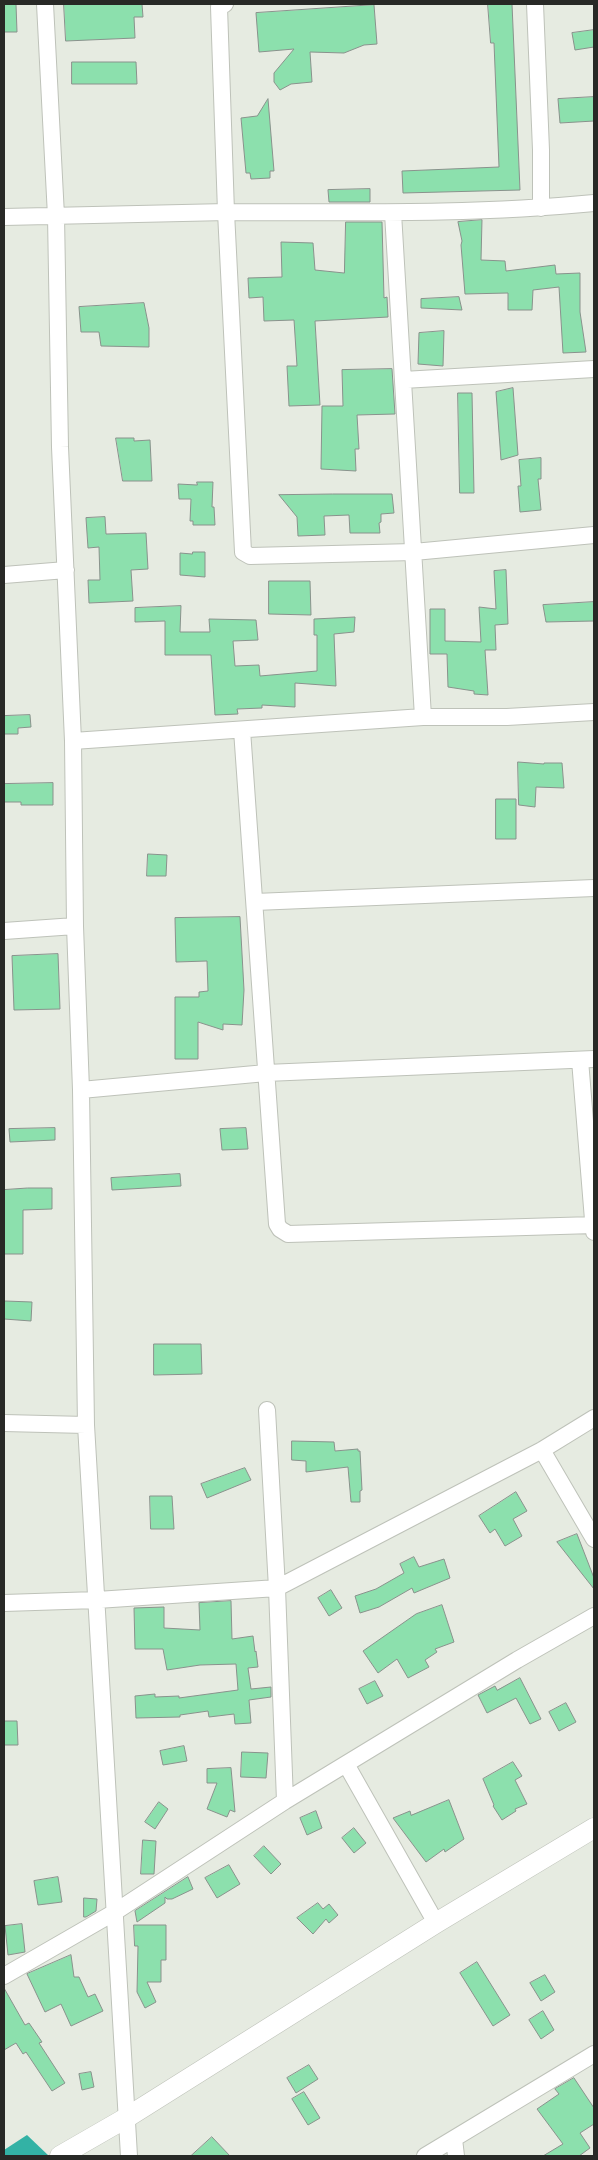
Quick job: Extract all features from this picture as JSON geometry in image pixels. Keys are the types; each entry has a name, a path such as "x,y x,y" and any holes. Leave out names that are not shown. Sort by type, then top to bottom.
{"street":[{"path":"45,4 56,216 60,447 73,741 75,926 81,1090 86,1425 129,2156"},
{"path":"224,4 219,7 226,212 243,552 250,556 414,552 594,535"},
{"path":"535,4 541,150 541,208"},
{"path":"4,217 226,212 393,213 541,208 594,203"},
{"path":"393,213 423,717"},
{"path":"403,380 594,369"},
{"path":"4,575 66,570"},
{"path":"73,741 423,717 507,717 594,712"},
{"path":"242,730 276,1224 283,1232 288,1234 594,1225"},
{"path":"255,902 594,888"},
{"path":"4,931 75,926"},
{"path":"81,1090 266,1073 587,1059 594,1232"},
{"path":"267,1410 277,1588 285,1800"},
{"path":"4,1603 97,1600 277,1588 542,1450 594,1418"},
{"path":"4,1423 86,1425"},
{"path":"542,1450 594,1539"},
{"path":"4,1976 116,1912 285,1800 517,1660 594,1616"},
{"path":"346,1764 436,1922"},
{"path":"60,2156 126,2118 436,1922 594,1828"},
{"path":"425,2156 594,2054"},
{"path":"454,2139 456,2156"}],"water":[{"path":"27,2135 49,2156 4,2156 4,2150"}],"building":[{"path":"4,4 16,4 17,32 4,32"},
{"path":"64,4 142,4 143,17 134,17 135,38 66,41"},
{"path":"488,4 512,4 520,190 403,193 402,171 499,167 494,43 491,43"},
{"path":"374,5 377,44 364,45 344,53 310,52 312,82 291,84 280,90 274,82 274,73 294,49 259,52 256,13"},
{"path":"594,30 594,47 575,50 572,33"},
{"path":"72,62 136,62 137,84 72,84"},
{"path":"594,97 594,121 560,123 558,99"},
{"path":"268,99 274,171 270,171 270,178 251,179 250,173 246,173 241,118 257,116"},
{"path":"370,189 370,202 329,202 328,190"},
{"path":"482,220 481,260 505,261 506,271 555,265 556,274 580,273 580,312 586,352 563,353 559,287 533,290 532,310 508,310 508,293 465,294 462,241 458,222"},
{"path":"346,222 382,222 384,298 387,297 388,317 315,321 320,405 289,406 287,366 297,366 294,320 264,321 263,297 249,298 248,278 282,277 281,242 313,243 315,270 344,273"},
{"path":"459,297 462,310 421,308 421,299"},
{"path":"144,303 149,328 149,347 101,346 99,332 81,332 79,307"},
{"path":"444,331 443,366 418,364 419,333"},
{"path":"392,369 395,414 357,415 359,449 355,449 356,471 321,469 322,406 343,406 342,370"},
{"path":"513,388 518,455 501,460 496,392"},
{"path":"458,393 472,393 474,493 460,493"},
{"path":"116,438 134,438 134,441 150,440 152,481 123,481"},
{"path":"541,458 541,479 538,479 541,510 520,512 519,460"},
{"path":"197,482 213,482 212,507 214,507 215,525 193,525 193,521 190,521 191,499 179,499 178,484 197,485"},
{"path":"392,494 394,513 381,514 381,522 379,523 380,533 350,533 349,515 324,516 325,535 298,536 297,517 279,495"},
{"path":"105,517 106,534 146,533 148,569 131,570 133,601 89,603 88,580 100,580 99,547 88,548 86,518"},
{"path":"193,552 205,552 205,577 180,575 180,553 192,554"},
{"path":"506,570 508,624 495,625 496,650 485,650 488,695 474,694 474,691 448,687 447,654 430,654 430,609 445,609 445,641 481,642 479,607 496,609 494,571"},
{"path":"269,581 310,581 311,615 269,614"},
{"path":"594,602 594,621 546,622 543,605"},
{"path":"181,606 180,632 210,632 209,619 256,620 258,640 233,641 235,666 259,665 260,676 317,671 317,635 314,635 314,619 355,617 354,632 334,634 336,686 295,683 295,707 262,705 262,708 237,709 238,714 215,715 211,655 165,655 165,621 135,622 135,608"},
{"path":"30,715 31,727 18,728 18,734 4,734 4,716"},
{"path":"518,762 562,763 564,788 536,787 535,807 519,805"},
{"path":"53,783 53,805 21,805 21,802 4,802 4,784"},
{"path":"496,799 516,799 516,839 496,839"},
{"path":"148,854 167,855 166,876 147,876"},
{"path":"240,917 244,990 242,1025 223,1024 223,1030 198,1022 198,1059 175,1059 175,997 199,997 199,992 208,991 207,961 176,962 175,918"},
{"path":"58,954 60,1009 14,1010 12,956"},
{"path":"55,1128 55,1140 10,1142 9,1129"},
{"path":"246,1128 248,1149 222,1150 220,1129"},
{"path":"180,1174 181,1186 112,1190 111,1178"},
{"path":"52,1188 52,1209 23,1210 23,1254 4,1254 4,1190"},
{"path":"5,1301 32,1302 31,1321 4,1319"},
{"path":"154,1344 201,1344 202,1374 154,1375"},
{"path":"292,1441 334,1442 335,1451 358,1449 360,1451 362,1490 360,1491 360,1502 351,1502 348,1467 306,1472 306,1461 292,1460"},
{"path":"245,1468 251,1480 207,1498 201,1484"},
{"path":"516,1492 527,1511 513,1519 522,1536 505,1546 495,1529 490,1533 479,1516"},
{"path":"150,1496 172,1496 174,1529 151,1529"},
{"path":"577,1534 594,1578 594,1589 557,1542"},
{"path":"414,1557 419,1567 444,1559 450,1578 414,1593 412,1588 379,1607 360,1613 355,1596 376,1589 404,1573 400,1564"},
{"path":"331,1590 342,1608 329,1616 318,1598"},
{"path":"231,1601 232,1639 253,1636 258,1667 248,1668 251,1689 271,1687 271,1697 249,1700 251,1723 235,1724 234,1714 209,1717 208,1711 180,1715 180,1717 136,1718 135,1696 155,1694 155,1697 179,1696 179,1698 238,1690 236,1664 200,1665 167,1670 163,1649 135,1649 134,1608 164,1607 164,1628 200,1630 199,1603"},
{"path":"442,1605 454,1642 435,1649 437,1652 425,1660 429,1667 408,1678 397,1659 378,1673 363,1651 416,1614"},
{"path":"520,1678 541,1719 530,1724 516,1698 487,1713 478,1695 495,1686 497,1690"},
{"path":"375,1681 383,1696 367,1704 359,1689"},
{"path":"566,1703 576,1722 559,1731 549,1712"},
{"path":"4,1721 17,1721 18,1745 4,1745"},
{"path":"184,1746 187,1761 163,1765 160,1751"},
{"path":"242,1752 268,1753 266,1778 241,1777"},
{"path":"513,1762 522,1776 515,1780 527,1804 515,1809 516,1811 502,1820 493,1806 483,1779"},
{"path":"231,1768 235,1812 230,1810 227,1817 207,1809 217,1783 207,1783 207,1769"},
{"path":"449,1800 464,1839 445,1852 444,1849 426,1862 393,1818 410,1811 411,1815"},
{"path":"159,1802 168,1809 155,1829 145,1822"},
{"path":"316,1811 322,1828 307,1835 300,1818"},
{"path":"354,1828 366,1843 354,1853 342,1838"},
{"path":"143,1840 156,1841 154,1874 141,1874"},
{"path":"264,1846 281,1864 271,1874 254,1856"},
{"path":"229,1865 240,1884 217,1898 205,1878"},
{"path":"58,1877 62,1902 38,1905 34,1881"},
{"path":"188,1877 193,1889 172,1899 165,1897 165,1903 137,1922 135,1911"},
{"path":"84,1898 97,1899 96,1911 86,1917 84,1917"},
{"path":"318,1903 323,1909 329,1904 338,1915 329,1923 326,1919 313,1934 297,1918"},
{"path":"22,1924 25,1952 8,1955 5,1926"},
{"path":"134,1925 166,1925 166,1960 161,1960 161,1982 147,1982 156,2002 145,2008 137,1992 138,1946 135,1946"},
{"path":"71,1955 74,1977 79,1977 88,1997 95,1994 103,2011 71,2026 61,2004 45,2012 27,1974"},
{"path":"477,1962 510,2015 493,2026 460,1973"},
{"path":"545,1975 555,1992 541,2001 530,1983"},
{"path":"4,1988 25,2025 29,2023 42,2042 39,2043 65,2083 52,2091 26,2052 23,2054 16,2043 4,2050"},
{"path":"543,2011 554,2030 541,2039 529,2020"},
{"path":"309,2065 318,2079 296,2093 287,2078"},
{"path":"91,2072 94,2087 82,2090 79,2074"},
{"path":"574,2078 594,2108 594,2124 580,2133 590,2148 579,2156 543,2156 563,2144 537,2109 559,2094 555,2089"},
{"path":"304,2092 320,2118 308,2125 292,2099"},
{"path":"212,2137 230,2156 191,2156"}]}
